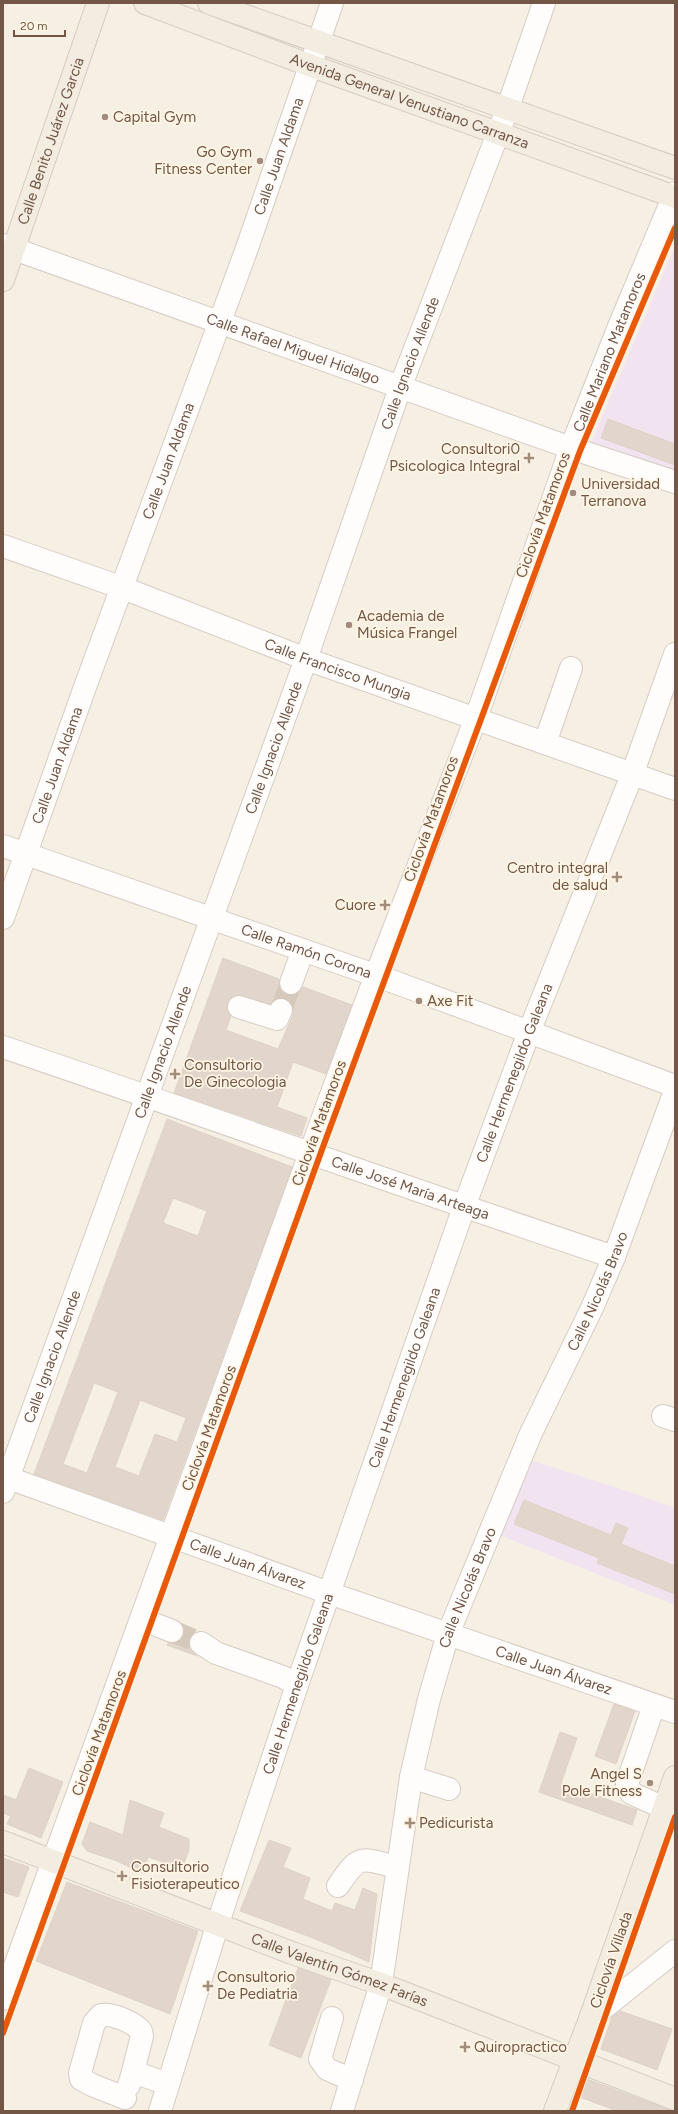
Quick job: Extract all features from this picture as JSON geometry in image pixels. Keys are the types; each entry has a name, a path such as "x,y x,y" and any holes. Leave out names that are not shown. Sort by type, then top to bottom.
{"main road":[{"name":"Calle Benito Juárez Garcia","path":"3,280 8,247 98,3"},
{"name":"Avenida General Venustiano Carranza","path":"145,3 309,65 675,196"},
{"name":"Avenida General Venustiano Carranza","path":"209,3 507,110 675,168"},
{"path":"555,2111 590,2019 675,1777"},
{"name":"Calle Valentín Gómez Farías","path":"3,1842 218,1923 292,1953 381,1984 675,2099"}],"street":[{"name":"Calle Juan Aldama","path":"3,918 218,323 246,251 309,65 332,3"},
{"name":"Calle Ignacio Allende","path":"5,1482 306,659 401,385 507,110 544,3"},
{"name":"Calle Mariano Matamoros","path":"3,1999 140,1619 376,976 476,718 570,448 620,324 675,196"},
{"name":"Calle Rafael Miguel Hidalgo","path":"8,247 218,323 401,385 570,448 675,482"},
{"name":"Calle Francisco Mungia","path":"3,546 123,588 306,659 675,789"},
{"name":"Calle Hermenegildo Galeana","path":"160,2111 218,1923 296,1685 464,1207 529,1032 632,775 675,654"},
{"path":"545,743 571,668"},
{"name":"Calle Ramón Corona","path":"3,846 376,976 675,1086"},
{"path":"291,983 303,950"},
{"path":"239,1006 277,1019 281,1010"},
{"name":"Calle José María Arteaga","path":"3,1047 312,1152 464,1207 614,1257"},
{"name":"Calle Nicolás Bravo","path":"342,2111 381,1984 397,1867 412,1777 429,1699 448,1634 531,1433 592,1308 614,1257 675,1090"},
{"name":"Calle Juan Álvarez","path":"5,1482 171,1537 675,1712"},
{"path":"140,1619 172,1631"},
{"path":"202,1643 216,1653 283,1677 296,1685"},
{"path":"654,1705 627,1784 631,1794 664,1808"},
{"path":"412,1777 448,1789"},
{"path":"338,1886 358,1860 365,1859 397,1867"},
{"path":"590,2019 675,1951"},
{"path":"106,2014 132,2024 141,2031 142,2036 124,2105 81,2079 80,2073 94,2023 101,2015 106,2014"},
{"path":"332,2018 320,2059 327,2069 352,2080"},
{"path":"133,2072 168,2084"}],"shaded area":[{"path":"675,246 675,472 591,443"},
{"path":"523,1458 675,1508 675,1605 494,1533"}],"building":[{"path":"608,419 675,444 675,465 601,438"},
{"path":"223,958 279,979 279,986 286,995 294,995 303,987 352,1005 326,1074 293,1062 277,1107 307,1118 301,1136 174,1093","holes":["237,995 270,1004 274,1000 280,998 291,1002 293,1008 293,1015 278,1049 226,1030 231,1016 227,1010 227,1004 230,998"]},
{"path":"167,1119 292,1167 163,1520 34,1474","holes":["173,1198 207,1211 198,1236 163,1223","94,1383 118,1392 87,1473 63,1464","140,1400 186,1418 177,1442 155,1434 139,1476 115,1467"]},
{"path":"524,1500 611,1535 616,1523 628,1528 621,1544 675,1566 675,1594 597,1563 599,1558 514,1524"},
{"path":"184,1629 195,1633 190,1636 189,1643 190,1649 197,1656 167,1645 168,1643 174,1643 180,1640 184,1635"},
{"path":"614,1704 635,1711 616,1764 595,1756"},
{"path":"560,1732 577,1738 561,1783 637,1810 632,1825 539,1792"},
{"path":"29,1768 63,1782 41,1838 7,1824 11,1816 3,1813 3,1795 16,1800"},
{"path":"130,1800 164,1813 159,1827 189,1839 189,1850 182,1868 148,1857 142,1873 117,1861 87,1851 82,1844 90,1822 123,1835"},
{"path":"269,1840 291,1848 283,1867 310,1878 303,1899 332,1911 335,1903 355,1910 363,1888 377,1894 369,1962 313,1938 240,1911"},
{"path":"3,1858 29,1867 18,1897 3,1892"},
{"path":"67,1882 198,1931 170,2014 36,1961"},
{"path":"298,1968 331,1980 301,2058 269,2045"},
{"path":"620,2011 672,2029 657,2070 601,2049 612,2017"},
{"path":"587,2079 669,2111 617,2111 580,2097"}],"tunnel":[{"path":"281,1010 291,983"},
{"path":"172,1631 201,1643"}],"cycle path":[{"name":"Ciclovía Matamoros","path":"3,2033 320,1155 580,451 675,228"},
{"name":"Ciclovía Villada","path":"572,2111 675,1817"}],"place":[{"name":"Capital Gym","path":"105,117"},
{"name":"Go Gym Fitness Center","path":"260,161"},
{"name":"Consultori0 Psicologica Integral","path":"529,458"},
{"name":"Universidad Terranova","path":"573,493"},
{"name":"Academia de Música Frangel","path":"349,625"},
{"name":"Centro integral de salud","path":"617,877"},
{"name":"Cuore","path":"385,905"},
{"name":"Axe Fit","path":"419,1001"},
{"name":"Consultorio De Ginecologia","path":"175,1074"},
{"name":"Angel S Pole Fitness","path":"650,1783"},
{"name":"Pedicurista","path":"410,1823"},
{"name":"Consultorio Fisioterapeutico","path":"122,1876"},
{"name":"Consultorio De Pediatria","path":"208,1986"},
{"name":"Quiropractico","path":"465,2047"}]}
